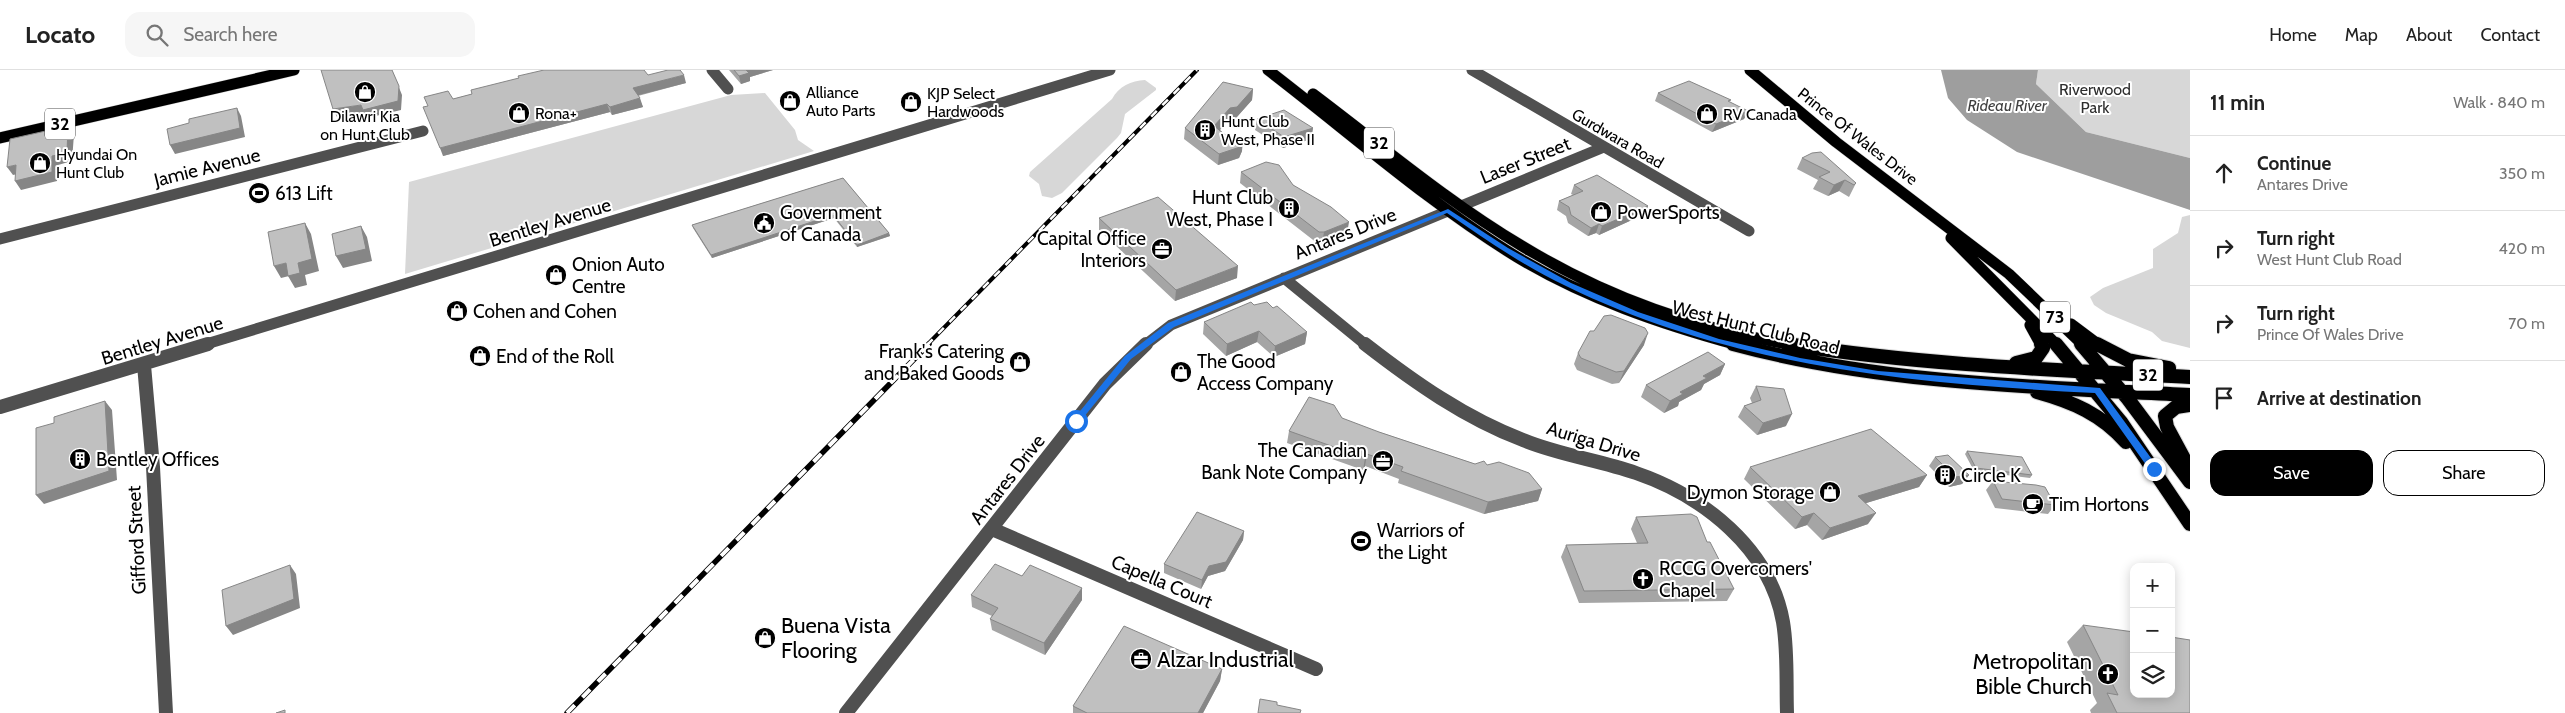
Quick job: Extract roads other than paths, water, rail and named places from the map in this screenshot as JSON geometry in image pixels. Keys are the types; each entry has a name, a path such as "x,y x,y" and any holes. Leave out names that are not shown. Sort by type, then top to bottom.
{"main road":[{"name":"32","path":"0,138 266,70"},
{"name":"32","path":"0,130 161,98 276,72 294,70"},
{"name":"West Hunt Club Road","path":"1268,70 1294,85 1460,206 1518,244 1574,275 1626,298 1686,320 1746,336 1818,351 1896,360 2190,377"},
{"name":"West Hunt Club Road","path":"1281,70 1294,85 1448,211 1505,250 1569,285 1636,314 1702,336 1767,354 1856,371 2016,386 2190,395"},
{"name":"Prince Of Wales Drive","path":"1750,70 1923,210 2008,274 2050,312 2106,372 2190,482"},
{"path":"1448,211 1460,206"},
{"name":"Prince Of Wales Drive","path":"1923,210 2080,370 2139,446 2160,482 2190,524"},
{"path":"2008,274 2052,307 2093,343 2113,355 2155,367 2190,370"},
{"path":"2001,367 2036,358 2043,348 2016,304"},
{"path":"2016,386 2058,398 2100,415 2120,434 2160,482"},
{"path":"2190,405 2176,407 2165,416 2167,427 2190,470"},
{"path":"2173,500 2190,504"}],"street":[{"path":"712,70 728,89"},
{"name":"Bentley Avenue","path":"0,407 144,365 1110,70"},
{"name":"Gurdwara Road","path":"1472,70 1749,230"},
{"name":"Jamie Avenue","path":"0,239 423,130"},
{"name":"Laser Street","path":"1460,206 1604,147"},
{"name":"Antares Drive","path":"846,713 1105,384 1138,348 1171,325 1448,211"},
{"name":"Auriga Drive","path":"1284,278 1403,375 1453,408 1511,436 1566,454 1636,473 1665,485 1716,517 1759,562 1776,592 1783,622 1787,713"},
{"name":"Gifford Street","path":"144,365 153,467 166,713"},
{"name":"Capella Court","path":"992,529 1316,668"}],"water":[{"name":"Rideau River","path":"1941,70 2038,70 2036,84 2086,132 2190,158 2190,210 2017,152 1967,120 1948,98"}],"railway":[{"path":"927,345 1197,70"},
{"path":"567,713 929,344"}],"place":[{"name":"Dilawri Kia on Hunt Club","path":"365,92"},
{"name":"Alliance Auto Parts","path":"790,101"},
{"name":"KJP Select Hardwoods","path":"911,102"},
{"name":"Rona+","path":"519,113"},
{"name":"RV Canada","path":"1707,114"},
{"name":"Hunt Club West, Phase II","path":"1205,130"},
{"name":"Hyundai On Hunt Club","path":"40,163"},
{"name":"613 Lift","path":"259,193"},
{"name":"Hunt Club West, Phase I","path":"1289,208"},
{"name":"PowerSports","path":"1601,212"},
{"name":"Government of Canada","path":"764,223"},
{"name":"Capital Office Interiors","path":"1162,249"},
{"name":"Onion Auto Centre","path":"556,275"},
{"name":"Cohen and Cohen","path":"457,311"},
{"name":"End of the Roll","path":"480,356"},
{"name":"Frank's Catering and Baked Goods","path":"1020,362"},
{"name":"The Good Access Company","path":"1181,372"},
{"name":"Bentley Offices","path":"80,459"},
{"name":"The Canadian Bank Note Company","path":"1383,461"},
{"name":"Circle K","path":"1945,475"},
{"name":"Dymon Storage","path":"1830,492"},
{"name":"Tim Hortons","path":"2033,504"},
{"name":"Warriors of the Light","path":"1361,541"},
{"name":"RCCG Overcomers' Chapel","path":"1643,579"},
{"name":"Buena Vista Flooring","path":"765,638"},
{"name":"Alzar Industrial","path":"1141,659"},
{"name":"Metropolitan Bible Church","path":"2108,674"}],"park label":[{"name":"Riverwood Park","path":"2095,98"}]}
